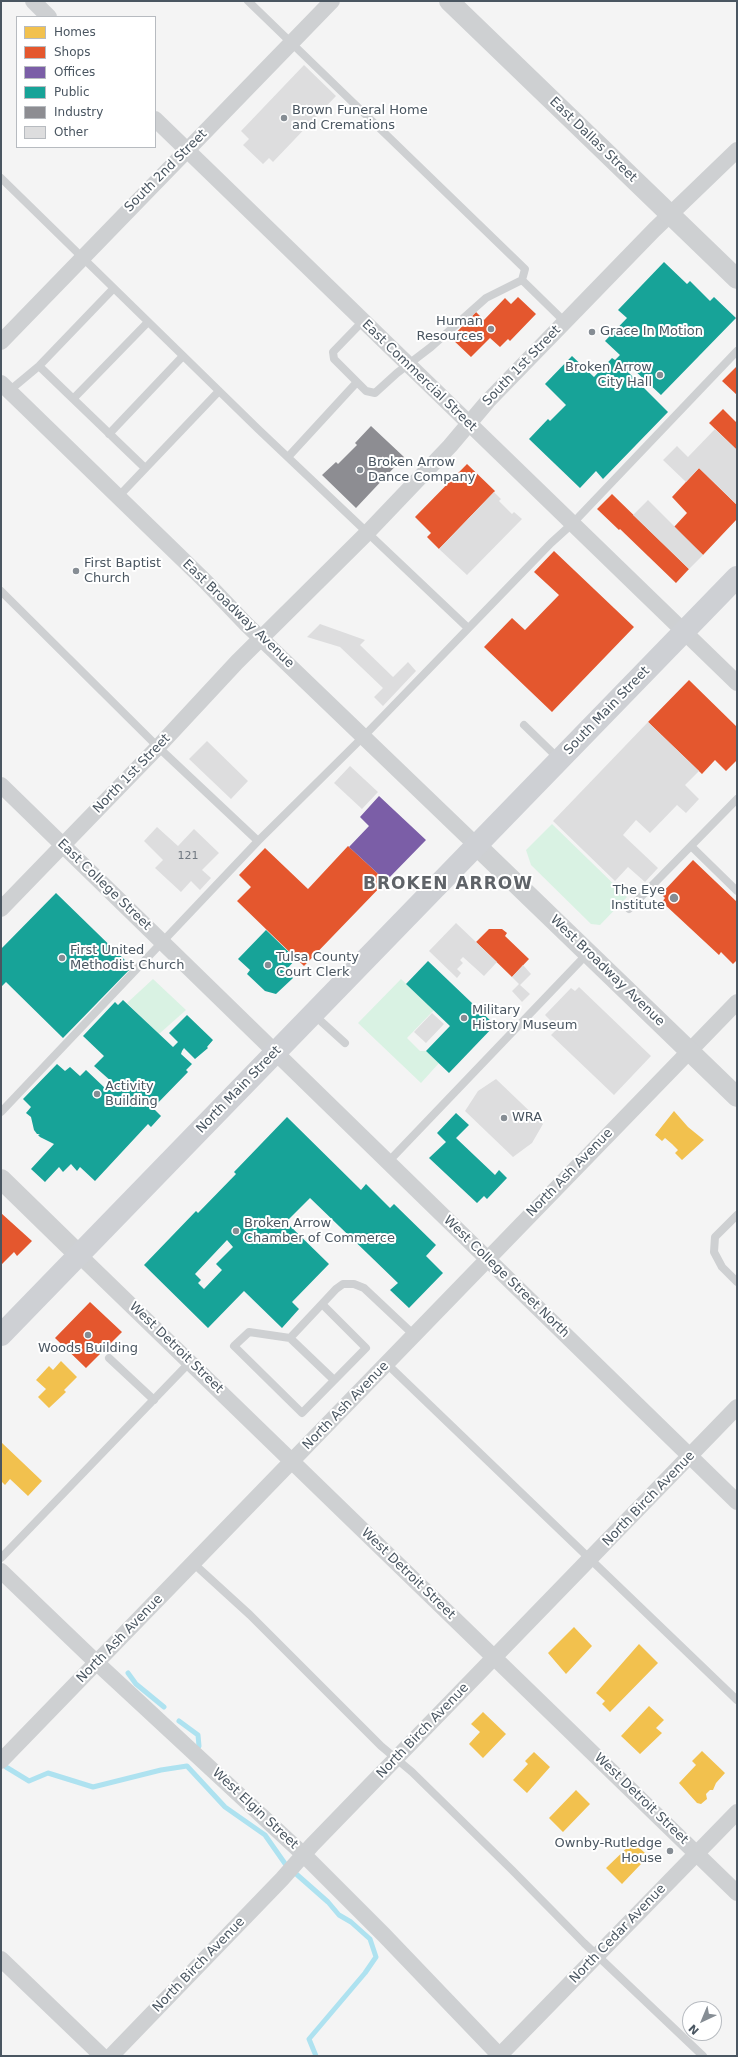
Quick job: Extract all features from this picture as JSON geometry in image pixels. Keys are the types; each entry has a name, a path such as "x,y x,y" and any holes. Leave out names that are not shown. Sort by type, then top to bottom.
{"main road":[{"name":"South Main Street","path":"476,845 737,577"},
{"name":"North Main Street","path":"1,1335 476,845"}],"street":[{"path":"33,1 48,16"},
{"name":"South 2nd Street","path":"1,342 332,1"},
{"name":"East Dallas Street","path":"449,1 737,279"},
{"name":"East Commercial Street","path":"156,121 737,683"},
{"name":"South 1st Street","path":"262,638 367,533 450,446 488,401 670,214 737,150"},
{"name":"East Broadway Avenue","path":"5,387 476,845"},
{"name":"North 1st Street","path":"1,909 158,747 237,662 262,638"},
{"name":"East College Street","path":"1,785 276,1052"},
{"name":"West Broadway Avenue","path":"476,845 737,1097"},
{"name":"North Ash Avenue","path":"1,1761 737,1002"},
{"name":"West College Street North","path":"276,1052 691,1455 737,1502"},
{"path":"1,1179 79,1255"},
{"name":"West Detroit Street","path":"79,1255 737,1893"},
{"name":"North Birch Avenue","path":"111,2056 396,1759 737,1408"},
{"name":"West Elgin Street","path":"1,1571 300,1859 384,1935 500,2056"},
{"name":"North Cedar Avenue","path":"500,2056 737,1812"},
{"path":"1,1960 102,2056"}],"lane":[{"path":"248,1 525,269 522,280 486,298 431,347 408,364 375,393 366,392 335,363 333,352 363,321"},
{"path":"1,178 83,257 113,289 468,628"},
{"path":"522,280 565,322"},
{"path":"5,387 39,366 113,289"},
{"path":"73,399 148,322"},
{"path":"1,1112 258,842 364,736 551,543 572,524 737,351"},
{"path":"109,434 183,356"},
{"path":"39,366 145,468"},
{"path":"288,456 357,382"},
{"path":"118,497 219,391"},
{"path":"1,591 158,747 258,842"},
{"path":"524,725 559,760"},
{"path":"629,909 737,799"},
{"path":"690,846 737,891"},
{"path":"389,1161 588,952"},
{"path":"312,1013 345,1043"},
{"path":"737,1215 715,1237 714,1252 722,1267 737,1282"},
{"path":"290,1338 343,1284 354,1284 364,1288 414,1335"},
{"path":"322,1304 366,1348 302,1413 234,1346 249,1332 290,1338 334,1380"},
{"path":"109,1358 154,1400"},
{"path":"1,1558 190,1362"},
{"path":"387,1364 737,1700"},
{"path":"193,1563 250,1615 396,1759 412,1772 512,1870 597,1956 703,2056"}],"green space":[{"path":"552,824 627,897 600,925 591,924 531,865 526,850"},
{"path":"153,979 186,1010 159,1034 127,1003"},
{"path":"401,979 434,1010 407,1038 420,1051 426,1051 439,1063 421,1083 358,1023"}],"building: Homes":[{"path":"674,1111 688,1127 704,1140 682,1160 675,1153 678,1150 672,1144 665,1138 662,1141 655,1135"},
{"path":"61,1361 77,1377 64,1390 66,1392 49,1408 38,1397 46,1389 36,1380 49,1366 53,1370"},
{"path":"1,1442 42,1481 28,1496 10,1479 5,1485 1,1481"},
{"path":"574,1627 592,1646 566,1674 548,1653"},
{"path":"639,1644 658,1663 610,1712 602,1704 605,1701 596,1693"},
{"path":"649,1706 664,1720 656,1728 662,1733 640,1754 621,1736"},
{"path":"483,1712 506,1734 483,1758 469,1744 480,1732 471,1724"},
{"path":"702,1751 725,1773 716,1783 713,1790 710,1790 706,1794 707,1799 701,1804 697,1803 679,1783 696,1765 692,1761"},
{"path":"534,1752 550,1767 527,1793 513,1780 528,1764 525,1761"},
{"path":"576,1790 590,1804 563,1832 549,1818"},
{"path":"633,1842 645,1853 637,1861 641,1864 622,1884 606,1868"}],"building: Shops":[{"name":"Human Resources","path":"518,297 536,314 510,341 508,339 500,347 490,338 471,357 451,338 476,312 484,320 505,298 511,304"},
{"path":"737,366 737,395 722,381"},
{"path":"723,409 737,423 737,450 709,423"},
{"path":"467,464 495,491 439,549 427,537 431,533 415,517"},
{"path":"699,468 737,505 737,519 703,555 674,527 687,513 672,497"},
{"path":"612,494 689,569 676,583 597,509"},
{"path":"554,551 634,627 552,712 484,647 512,618 525,630 559,595 534,572"},
{"path":"689,680 737,727 737,760 726,771 715,760 702,774 648,722"},
{"path":"348,846 386,881 304,966 237,901 251,887 239,875 265,848 308,889"},
{"path":"693,860 737,902 737,960 733,964 721,952 719,955 662,902 665,898 661,894"},
{"path":"489,929 502,929 507,933 505,936 529,959 512,977 476,942"},
{"path":"1,1213 32,1241 17,1256 14,1252 1,1265"},
{"name":"Woods Building","path":"90,1302 122,1332 86,1368 55,1338"}],"building: Offices":[{"path":"379,796 426,840 386,881 349,847 369,826 360,817"}],"building: Public":[{"name":"Broken Arrow City Hall","path":"664,262 687,284 690,281 710,301 714,297 736,318 661,395 633,369 629,373 668,412 603,479 596,471 580,488 529,439 548,419 550,421 566,405 545,384 572,356 594,377 612,358 615,360 620,355 605,341 627,318 618,310"},
{"name":"First United Methodist Church","path":"56,893 132,967 63,1038 6,982 1,987 1,949"},
{"name":"Tulsa County Court Clerk","path":"266,930 296,959 285,971 293,978 276,994 265,991 247,974 250,970 238,959"},
{"name":"Military History Museum","path":"428,961 495,1025 449,1073 426,1051 450,1026 406,984"},
{"name":"Activity Building","path":"123,1000 173,1047 178,1042 169,1033 187,1015 213,1040 207,1047 208,1048 195,1059 184,1048 181,1054 192,1064 186,1070 188,1072 153,1108 161,1116 151,1127 148,1124 95,1181 80,1167 77,1171 71,1164 63,1172 59,1167 45,1182 31,1169 54,1144 40,1137 38,1135 40,1134 37,1134 34,1130 31,1117 26,1113 31,1107 23,1099 57,1064 65,1071 70,1067 80,1076 86,1070 106,1089 112,1082 94,1066 104,1056 83,1036 115,1002 118,1005"},
{"path":"456,1113 469,1125 456,1138 495,1175 499,1170 507,1178 487,1199 484,1196 477,1203 429,1158 446,1142 437,1133"},
{"name":"Broken Arrow Chamber of Commerce","path":"287,1117 361,1190 366,1184 390,1208 394,1204 436,1245 426,1256 443,1273 409,1308 390,1290 398,1283 310,1198 286,1222 329,1264 292,1302 299,1309 282,1328 244,1291 208,1328 144,1265 196,1211 198,1213 236,1174 234,1172","holes":["227,1240 233,1247 216,1264 222,1270 204,1289 198,1283 201,1280 195,1274"]}],"building: Industry":[{"name":"Broken Arrow Dance Company","path":"371,426 404,457 356,508 322,475 336,462 338,464 357,445 355,443"}],"building: Other":[{"name":"Brown Funeral Home and Cremations","path":"304,65 336,96 273,162 269,158 263,164 243,145 249,139 241,131"},
{"path":"715,429 737,450 737,505 699,468 686,482 663,460 677,446 688,457"},
{"path":"494,492 501,499 499,501 512,514 514,512 522,519 467,575 439,549"},
{"path":"648,500 703,555 689,569 633,515"},
{"path":"320,624 365,640 360,645 393,677 408,662 416,671 383,706 374,697 383,688 340,647 307,637"},
{"path":"648,722 699,771 685,785 699,799 686,813 677,805 650,833 636,820 623,835 658,868 645,882 628,867 615,881 553,821"},
{"path":"207,741 248,781 231,799 189,759"},
{"path":"350,766 378,792 362,809 334,783"},
{"path":"157,827 178,846 194,829 219,853 202,870 211,878 200,890 191,881 181,892 155,868 163,860 144,841"},
{"path":"456,923 497,962 484,976 463,957 460,960 463,963 457,969 461,973 457,978 429,951"},
{"path":"523,965 531,974 520,985 530,994 522,1002 512,991 519,984 512,977"},
{"path":"579,987 651,1056 614,1095 551,1035 558,1028 545,1015 571,988 575,991"},
{"path":"432,1013 444,1024 426,1043 414,1032"},
{"name":"WRA","path":"496,1079 543,1124 532,1143 513,1157 465,1111 478,1091"}],"waterway":[{"path":"128,1673 136,1684 164,1707"},
{"path":"179,1721 198,1735 199,1746"},
{"path":"6,1767 29,1781 48,1773 93,1787 161,1770 187,1766 225,1807 265,1835 286,1865 328,1902 339,1915 351,1922 370,1939 376,1957 365,1973 309,2039 316,2056"}],"place":[{"name":"Brown Funeral Home and Cremations","path":"284,118"},
{"name":"Human Resources","path":"491,329"},
{"name":"Grace In Motion","path":"592,332"},
{"name":"Broken Arrow City Hall","path":"660,375"},
{"name":"Broken Arrow Dance Company","path":"360,470"},
{"name":"First Baptist Church","path":"76,571"},
{"name":"The Eye Institute","path":"674,898"},
{"name":"First United Methodist Church","path":"62,958"},
{"name":"Tulsa County Court Clerk","path":"268,965"},
{"name":"Military History Museum","path":"464,1018"},
{"name":"Activity Building","path":"97,1094"},
{"name":"WRA","path":"504,1118"},
{"name":"Broken Arrow Chamber of Commerce","path":"236,1231"},
{"name":"Woods Building","path":"88,1335"},
{"name":"Ownby-Rutledge House","path":"670,1851"}],"district":[{"name":"BROKEN ARROW","path":"448,885"}]}
